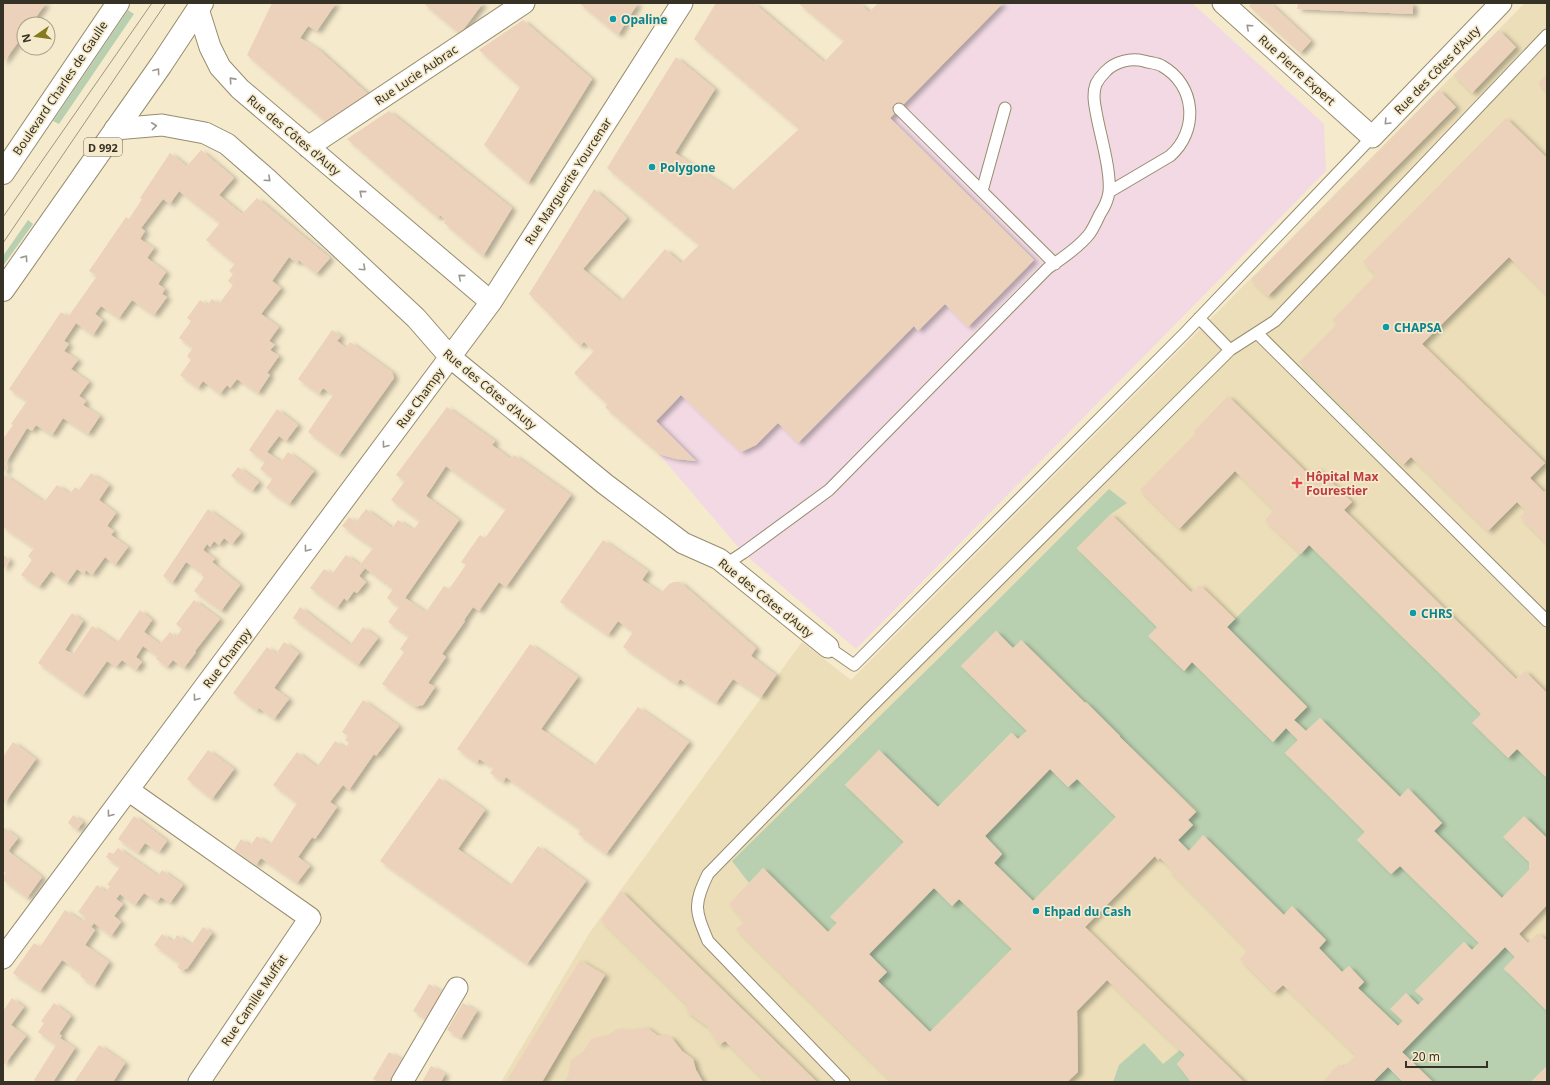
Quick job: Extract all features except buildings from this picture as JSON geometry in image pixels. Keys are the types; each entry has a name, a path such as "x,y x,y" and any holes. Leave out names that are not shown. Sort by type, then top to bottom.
{"main road":[{"name":"Boulevard Charles de Gaulle","path":"3,173 118,3"},
{"name":"D 992","path":"3,290 161,65 200,6"}],"street":[{"name":"Rue Lucie Aubrac","path":"308,147 524,3"},
{"name":"Rue Marguerite Yourcenar","path":"450,357 490,302 682,3"},
{"name":"Rue Pierre Expert","path":"1223,3 1372,137"},
{"name":"Rue des Côtes d'Auty","path":"1372,137 1501,3"},
{"name":"Rue des Côtes d'Auty","path":"200,6 210,47 220,67 240,89 490,302"},
{"name":"Rue des Côtes d'Auty","path":"115,129 162,125 205,133 227,144 267,179 416,318 450,357 605,484 683,544 719,559 828,647"},
{"name":"Rue Champy","path":"3,958 450,357"},
{"name":"Rue Camille Muffat","path":"128,790 310,918 199,1082"},
{"path":"402,1082 457,988"}],"lane":[{"path":"844,1082 708,941 696,906 699,892 708,874 869,710 1230,350 1275,322 1547,35"},
{"path":"726,564 744,553 829,490 1048,268 1055,264 1089,234 1103,209 1109,192 1108,170 1094,98 1096,83 1106,71 1120,62 1136,59 1161,66 1178,78 1186,92 1190,108 1190,121 1185,138 1179,148 1170,156 1109,192"},
{"path":"982,190 1005,108"},
{"path":"899,109 1055,264"},
{"path":"828,647 854,665 1199,318 1372,137"},
{"path":"1199,318 1230,350"},
{"path":"1257,333 1547,622"}],"shaded area":[{"path":"1004,3 1192,3 1324,124 1326,171 856,649 743,553 659,454 605,407"},
{"name":"Hôpital Max Fourestier","path":"1525,3 1547,3 1547,1082 501,1082 590,932 802,642 851,680"}],"green space":[{"path":"128,10 134,14 59,124 53,121"},
{"path":"28,220 33,224 3,266 3,256"},
{"path":"1109,489 1127,503 1111,514 1077,548 1079,551 1157,627 1184,671 1192,662 1273,742 1286,728 1298,740 1285,753 1365,832 1357,840 1391,874 1400,866 1479,943 1472,950 1464,942 1415,991 1424,999 1418,1005 1406,993 1391,1009 1403,1021 1398,1026 1358,988 1364,982 1349,966 1342,972 1319,948 1326,940 1292,906 1284,915 1204,836 1189,851 1178,840 1193,825 1188,820 1197,811 1022,641 1023,640 1013,648 996,631 961,666 1027,731 1018,739 1011,733 938,807 879,750 845,785 904,842 831,917 837,923 828,932 763,868 749,883 732,861"},
{"path":"1309,545 1481,714 1508,758 1517,749 1547,778 1547,838 1504,837 1529,862 1529,870 1502,898 1434,831 1442,823 1408,789 1400,797 1320,718 1306,731 1294,720 1307,706 1227,627"},
{"path":"1050,769 1068,787 1077,779 1116,817 1033,901 994,863 1002,854 985,836"},
{"path":"934,888 952,906 959,899 1012,949 930,1032 878,981 869,955"},
{"path":"1505,947 1515,957 1504,969 1547,1011 1547,1066 1531,1082 1433,1082 1402,1052"},
{"path":"1144,1043 1163,1064 1180,1050 1185,1055 1177,1064 1191,1082 1113,1082 1119,1065"},
{"path":"1388,1067 1403,1082 1373,1082"}],"tram line":[{"path":"3,217 152,3"},
{"path":"3,243 166,3"}],"place":[{"name":"Opaline","path":"613,19"},
{"name":"Polygone","path":"652,167"},
{"name":"CHAPSA","path":"1386,327"},
{"name":"Hôpital Max Fourestier","path":"1297,483"},
{"name":"CHRS","path":"1413,613"},
{"name":"Ehpad du Cash","path":"1036,911"}]}
